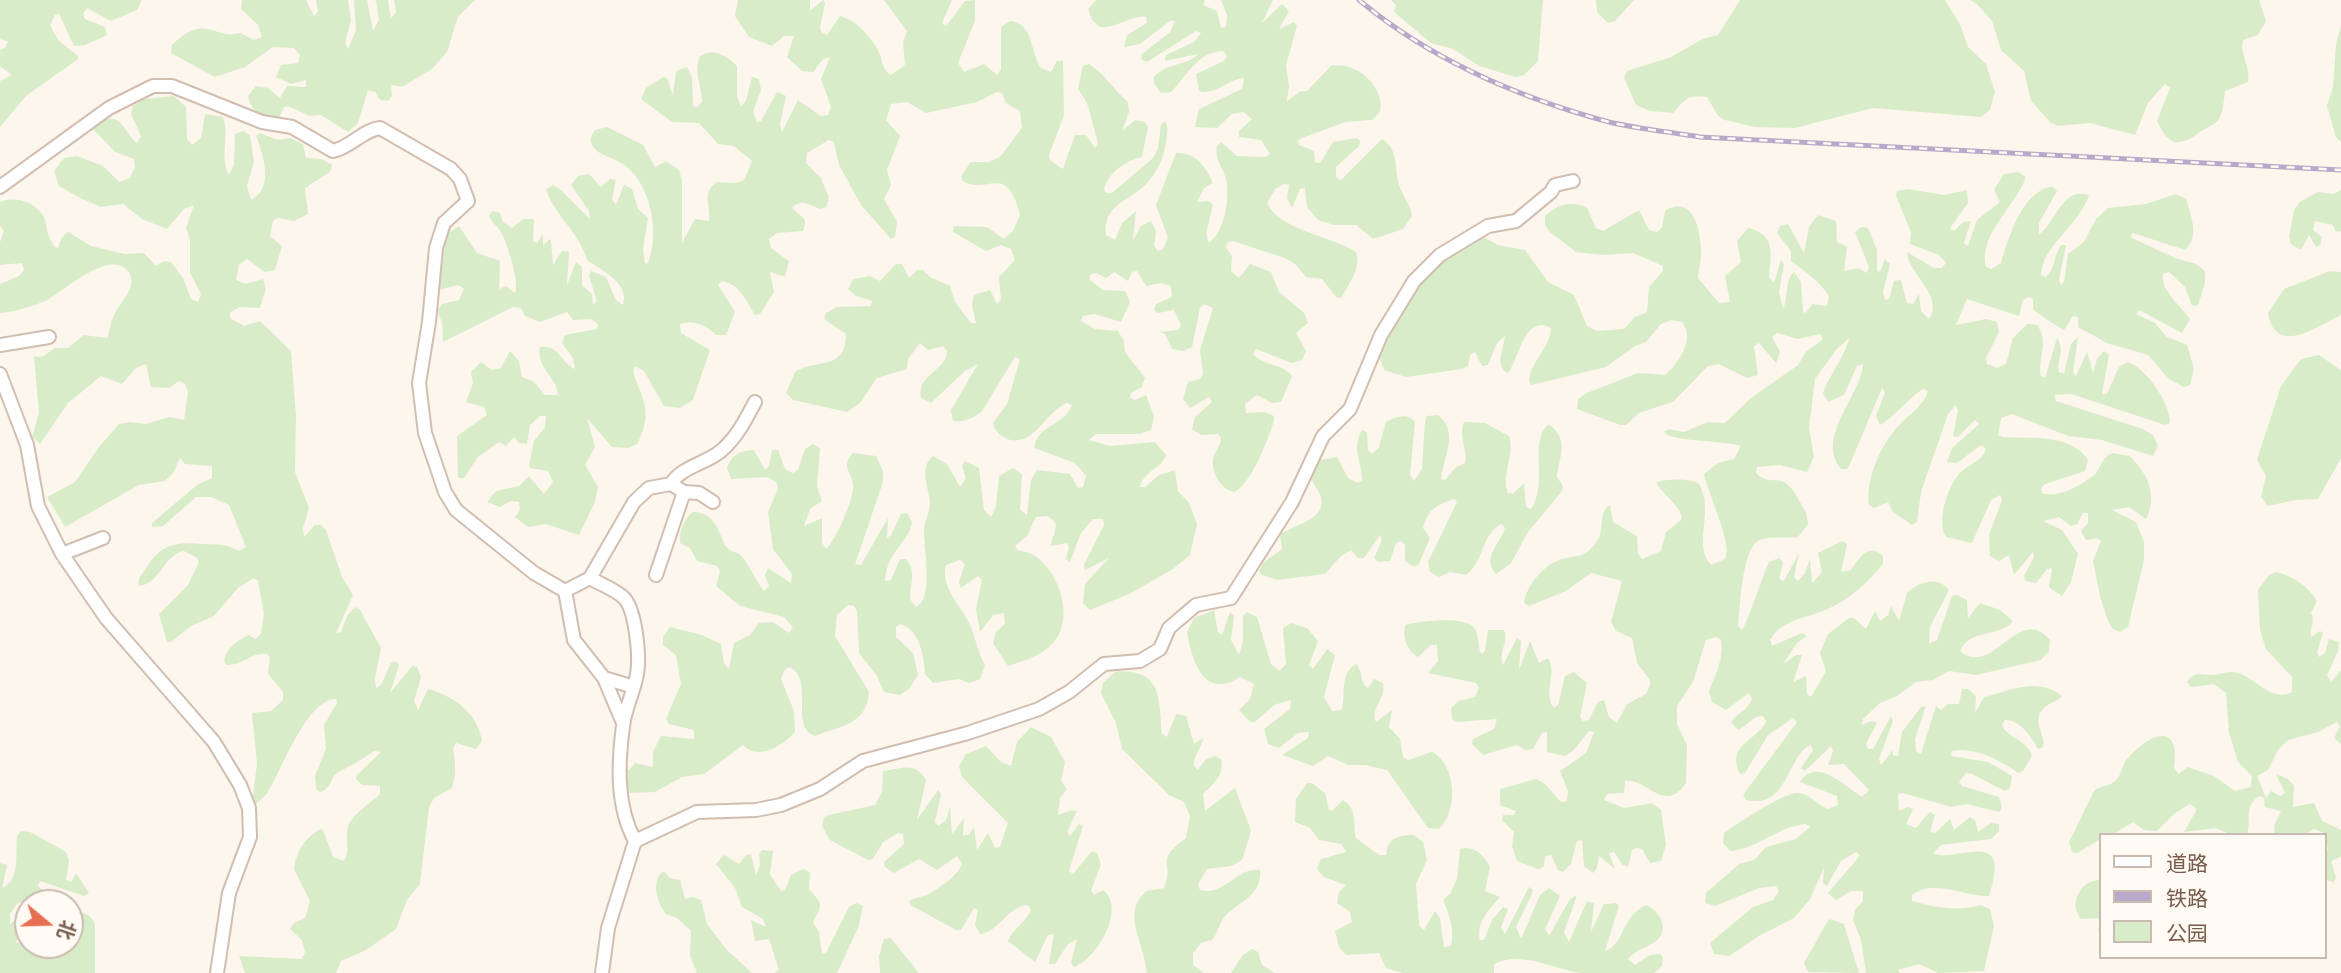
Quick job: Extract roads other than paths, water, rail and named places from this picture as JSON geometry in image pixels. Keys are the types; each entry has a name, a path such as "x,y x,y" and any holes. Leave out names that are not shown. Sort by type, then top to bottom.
{"street":[{"path":"0,187 109,108 153,86 172,86 262,122 292,127 333,151 348,148 372,129 380,128 451,169 460,179 468,201 444,223 436,248 429,322 419,383 425,433 445,492 456,510 534,573 565,590"},
{"path":"635,841 697,812 756,810 807,796 863,761 968,733 1039,709 1069,692 1104,664 1140,661 1160,649 1169,628 1196,605 1231,598 1292,502 1323,436 1350,409 1381,335 1414,281 1440,255 1488,226 1516,221 1551,192 1555,185 1573,181"},
{"path":"0,345 49,337"},
{"path":"0,374 27,444 38,506 62,554 106,618 214,742 240,785 249,808 250,838 229,893 217,973"},
{"path":"671,484 675,476 719,452 736,438 755,402"},
{"path":"565,590 590,578 634,502 649,488 671,484 684,492 699,493 713,502"},
{"path":"656,575 684,492"},
{"path":"62,554 103,538"},
{"path":"590,578 623,597 628,604 635,629 638,671 623,723 619,784 628,829 635,841 608,928 602,973"},
{"path":"565,590 574,640 604,678 623,723"},
{"path":"604,678 634,687"}],"railway":[{"path":"1359,0 1416,41 1478,75 1543,101 1632,127 1700,137 2341,170"}]}
